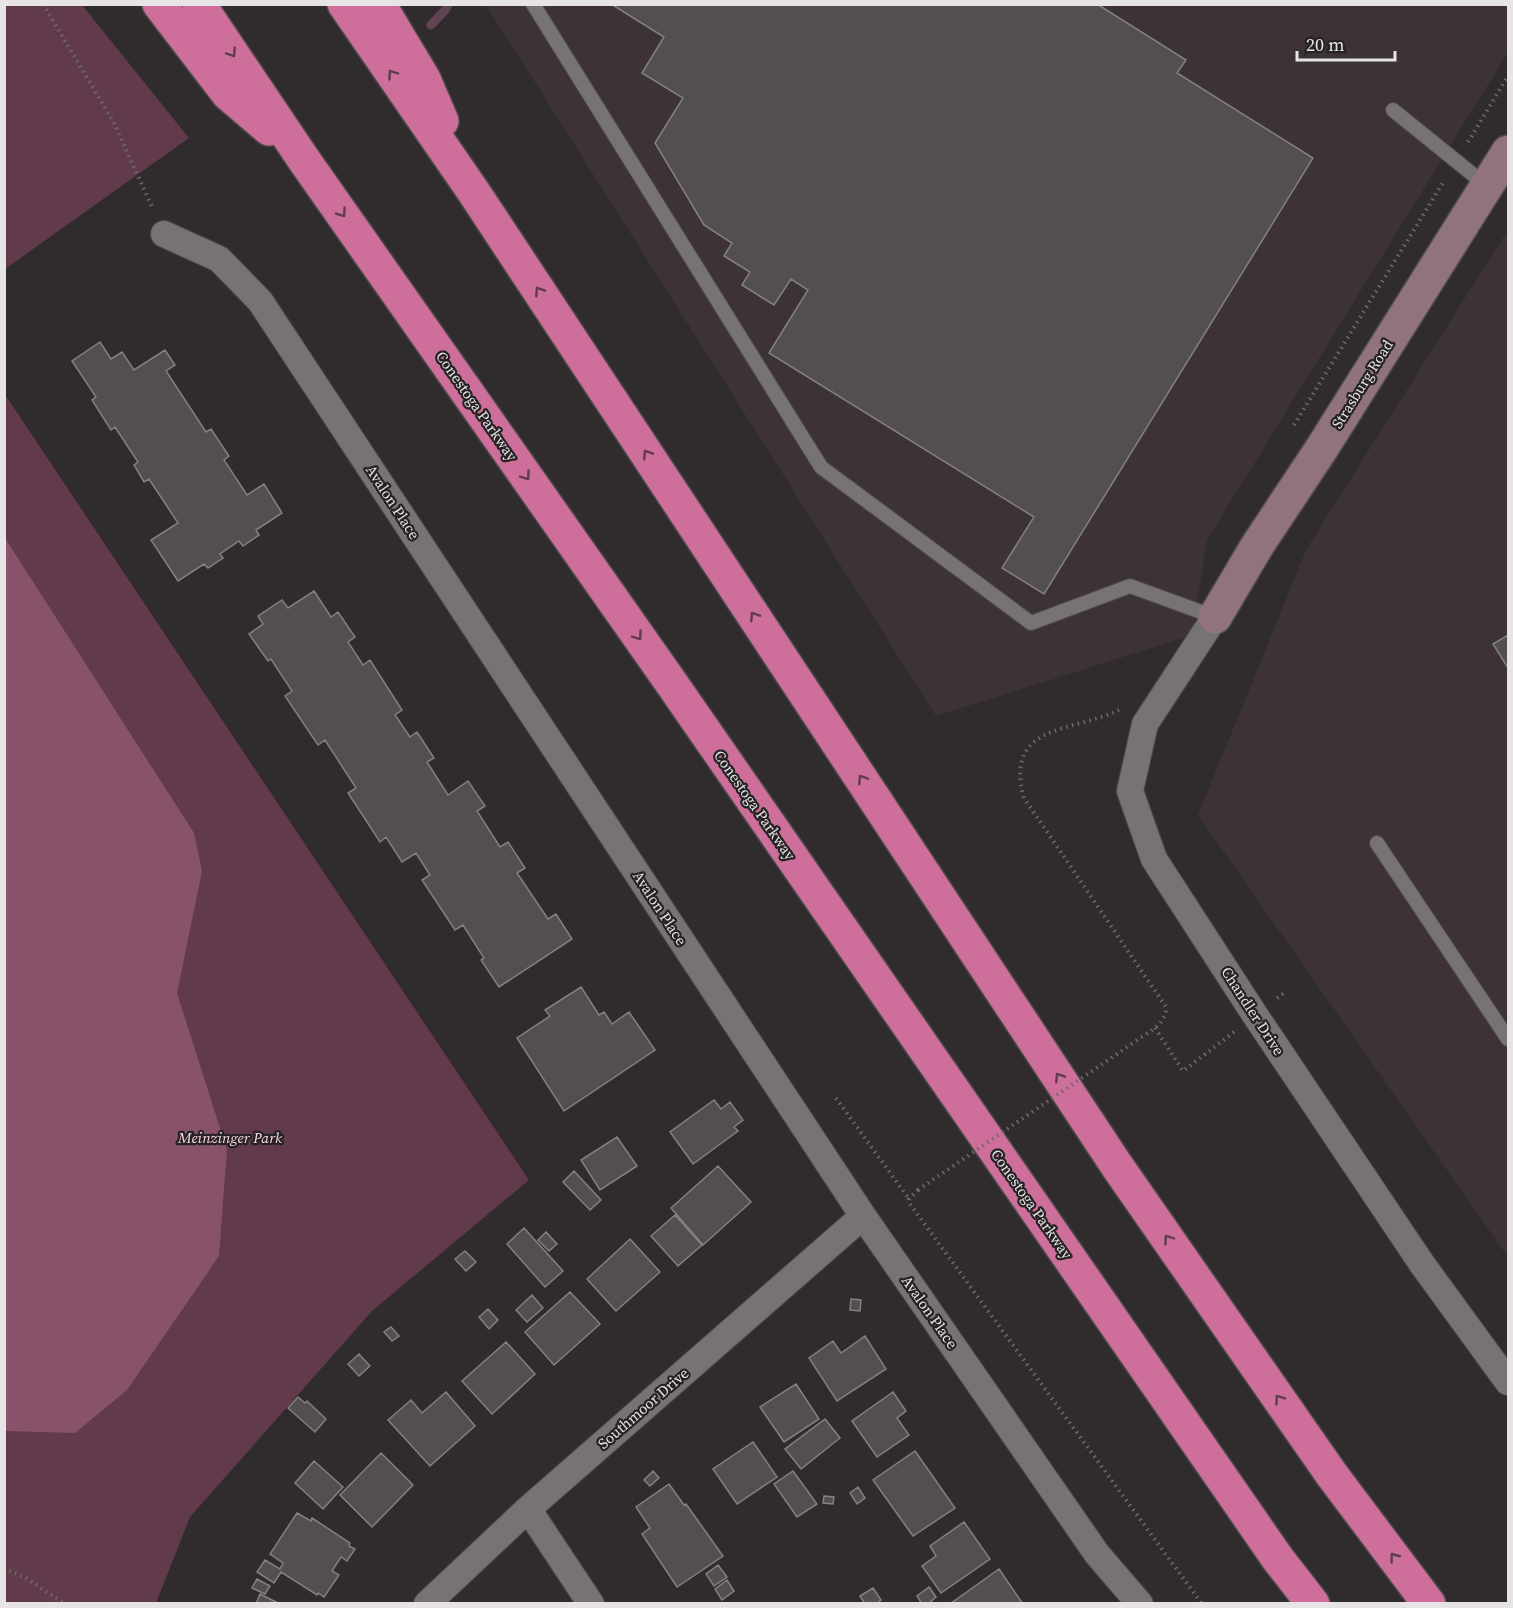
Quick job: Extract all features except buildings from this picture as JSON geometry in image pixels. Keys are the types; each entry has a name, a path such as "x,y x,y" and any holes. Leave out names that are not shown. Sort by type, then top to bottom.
{"highway":[{"path":"159,4 228,94 304,160"},
{"name":"Conestoga Parkway","path":"199,4 304,160 665,674 1278,1559 1313,1604"},
{"path":"344,4 473,191 1117,1166 1332,1475 1429,1604"},
{"path":"379,4 424,79 473,191"}],"street":[{"name":"Strasburg Road","path":"1215,616 1257,546 1322,448 1509,152"},
{"name":"Avalon Place","path":"164,234 219,259 260,301 863,1216 1097,1554 1140,1604"},
{"name":"Chandler Drive","path":"1215,616 1145,724 1130,791 1154,859 1255,1015 1422,1264 1509,1383"},
{"name":"Southmoor Drive","path":"427,1604 528,1509 863,1216"},
{"path":"528,1509 591,1604"}],"lane":[{"path":"533,4 821,466 1031,623 1130,586 1215,616"},
{"path":"1393,110 1487,186"},
{"path":"1377,843 1509,1039"}],"path":[{"path":"43,4 114,123 164,234"},
{"path":"1289,434 1509,76"},
{"path":"909,1199 918,1190 1163,1021 1166,1007 1024,798 1019,780 1021,763 1028,747 1041,735 1118,711"},
{"path":"1155,1028 1183,1071 1234,1031"},
{"path":"836,1098 909,1199 924,1224 1202,1604"},
{"path":"4,1568 26,1578 65,1604"}],"shaded area":[{"path":"1508,4 1508,52 1207,540 1192,635 936,716 486,5"},
{"path":"1508,230 1508,1257 1198,815 1307,548"},
{"path":"5,538 194,833 202,871 177,993 227,1150 219,1256 127,1390 75,1433 5,1431"}],"green space":[{"path":"5,4 82,5 189,138 5,269"},
{"name":"Meinzinger Park","path":"4,393 529,1180 372,1311 190,1517 156,1603 5,1603"}],"waterway":[{"path":"431,25 448,4"}]}
